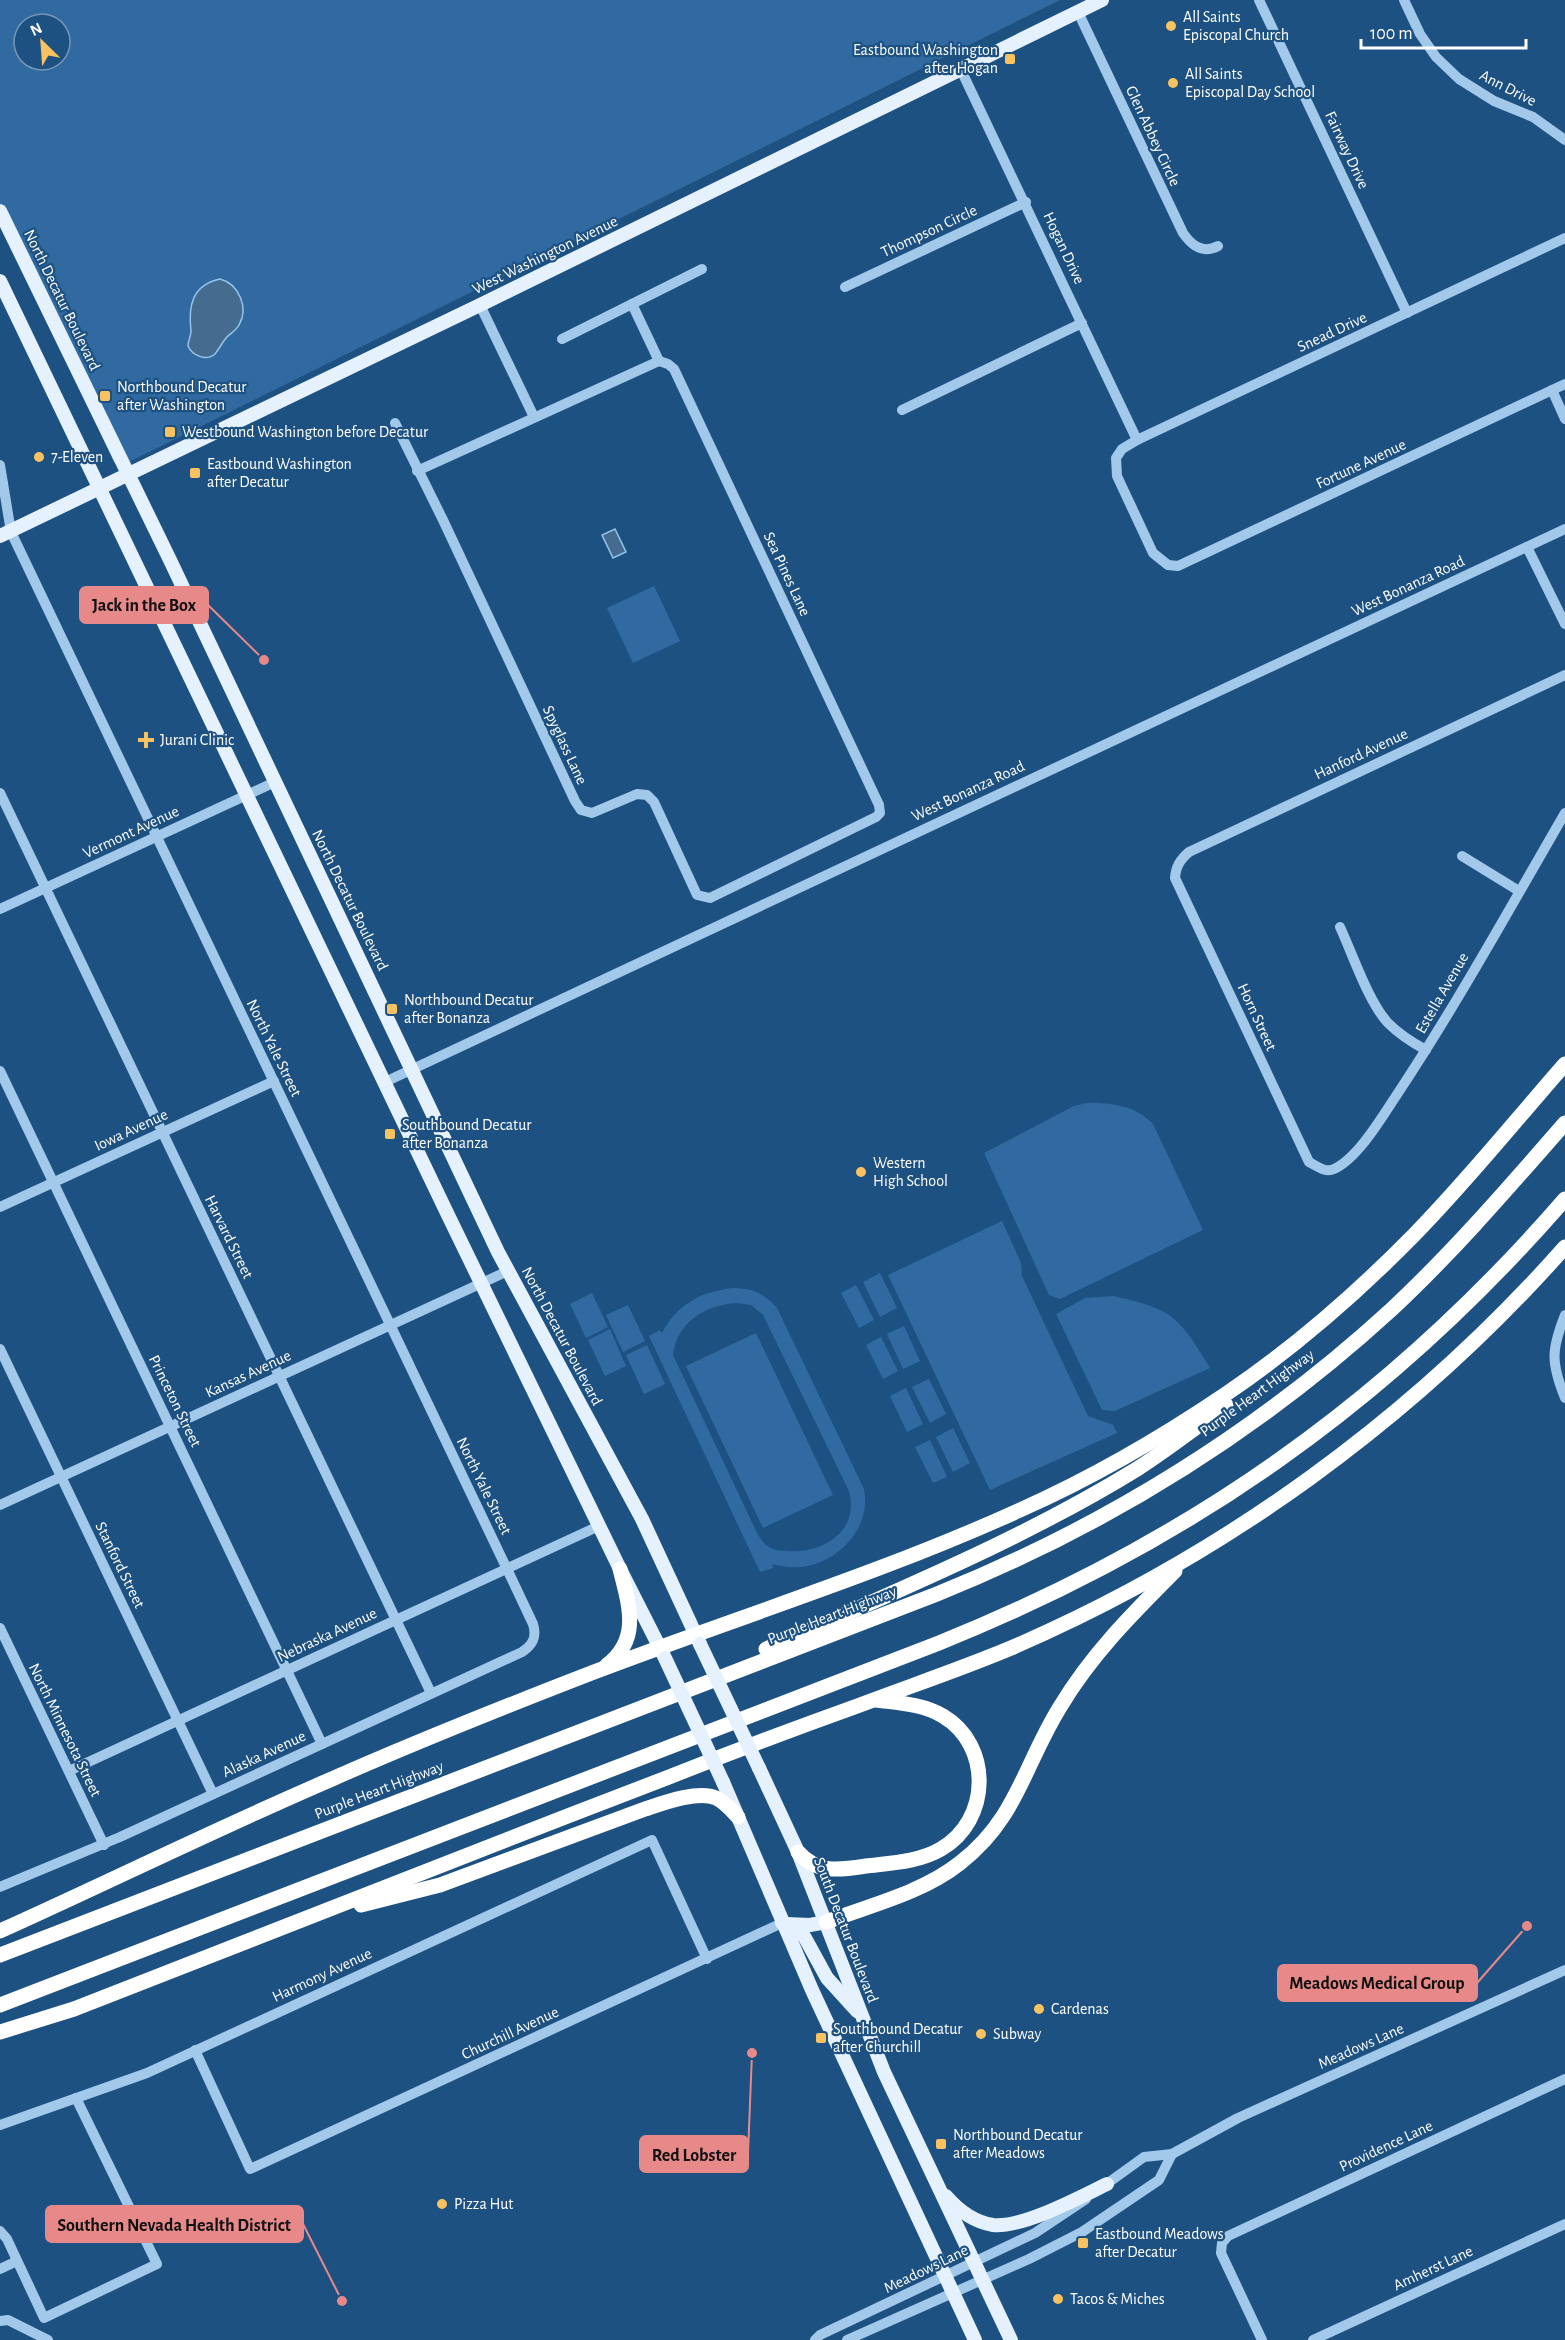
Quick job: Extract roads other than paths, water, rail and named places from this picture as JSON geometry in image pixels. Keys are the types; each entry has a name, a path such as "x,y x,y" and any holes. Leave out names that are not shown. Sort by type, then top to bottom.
{"highway":[{"path":"0,1931 330,1780 598,1671 663,1653 698,1640 1037,1503 1152,1441 1261,1369 1323,1319 1406,1244 1565,1064"},
{"name":"Purple Heart Highway","path":"0,1955 992,1571 1082,1527 1177,1472 1284,1398 1385,1315 1469,1232 1565,1123"},
{"path":"0,2005 939,1643 1085,1578 1207,1509 1289,1454 1352,1407 1471,1300 1513,1258 1565,1199"},
{"path":"0,2032 74,2009 458,1858 1020,1644 1101,1605 1190,1557 1290,1493 1388,1418 1485,1331 1565,1247"},
{"path":"619,1716 973,1556 1054,1516 1125,1476 1181,1439 1234,1399 1261,1369"},
{"path":"826,1922 932,1881 960,1864 986,1840 1009,1810 1048,1726 1082,1673 1130,1615 1190,1557"},
{"path":"598,1671 616,1656 626,1642 629,1632 628,1611 620,1569"},
{"path":"798,1852 815,1867 831,1870 919,1858 951,1843 963,1830 971,1816 979,1794 979,1770 972,1747 958,1728 945,1717 929,1709 874,1700"},
{"path":"302,1920 440,1885 645,1809 678,1800 711,1796 722,1802 738,1817"}],"main road":[{"name":"West Washington Avenue","path":"5,534 129,476 1102,0"},
{"name":"North Decatur Boulevard","path":"0,211 129,476 508,1271 634,1503 724,1697"},
{"path":"0,280 481,1283 663,1653 723,1782 782,1923 975,2340"},
{"name":"South Decatur Boulevard","path":"724,1697 798,1852 884,2072 1011,2340"},
{"path":"782,1923 805,1926 826,1922"},
{"path":"782,1923 804,1936 827,1978 862,2016"},
{"path":"934,2181 964,2213 979,2221 997,2225 1025,2220 1107,2184"}],"street":[{"name":"Fairway Drive","path":"1259,0 1407,313"},
{"name":"Ann Drive","path":"1404,0 1425,42 1436,57 1459,79 1494,101 1533,117 1565,140"},
{"name":"Glen Abbey Circle","path":"1078,12 1183,233 1190,244 1201,249 1211,250 1218,246"},
{"name":"Hogan Drive","path":"961,69 1137,440"},
{"name":"Thompson Circle","path":"845,287 1026,202"},
{"name":"Snead Drive","path":"1116,458 1122,449 1137,440 1565,238"},
{"path":"562,339 702,269"},
{"name":"Sea Pines Lane","path":"632,304 659,360 674,369 879,808"},
{"path":"480,305 534,417"},
{"path":"902,410 1082,323"},
{"path":"417,471 659,360"},
{"name":"Fortune Avenue","path":"1116,458 1117,476 1153,553 1168,565 1178,566 1565,384"},
{"path":"1552,390 1565,418"},
{"name":"Spyglass Lane","path":"395,423 581,810 592,813 637,794 647,795 654,802 697,895 710,898 876,817 880,813 879,808"},
{"name":"North Yale Street","path":"0,465 5,534 157,837 391,1325 533,1624 534,1639"},
{"name":"West Bonanza Road","path":"385,1082 1565,529"},
{"path":"1527,547 1565,624"},
{"name":"Hanford Avenue","path":"1176,868 1189,852 1565,675"},
{"name":"Vermont Avenue","path":"0,909 275,782"},
{"name":"Harvard Street","path":"0,793 431,1693"},
{"name":"Estella Avenue","path":"1325,1170 1333,1169 1349,1159 1379,1122 1426,1050 1565,813"},
{"path":"1462,856 1519,891"},
{"name":"Horn Street","path":"1176,868 1174,878 1309,1162 1325,1170"},
{"path":"1340,927 1377,1007 1389,1023 1409,1041 1426,1050"},
{"name":"Princeton Street","path":"0,1071 322,1744"},
{"name":"Iowa Avenue","path":"0,1207 274,1081"},
{"name":"Kansas Avenue","path":"0,1505 508,1271"},
{"path":"1565,1316 1554,1347 1555,1366 1565,1398"},
{"name":"Stanford Street","path":"0,1349 213,1794"},
{"name":"Nebraska Avenue","path":"69,1772 599,1526"},
{"name":"North Minnesota Street","path":"0,1628 104,1845"},
{"name":"Alaska Avenue","path":"0,1887 104,1845 522,1652 534,1639"},
{"name":"Harmony Avenue","path":"0,2126 131,2080 652,1840 707,1959"},
{"name":"Churchill Avenue","path":"195,2050 250,2169 782,1923"},
{"name":"Meadows Lane","path":"815,2340 820,2335 1044,2228 1144,2157 1172,2154 1238,2118 1565,1970"},
{"name":"Providence Lane","path":"1262,2340 1221,2253 1222,2243 1228,2236 1565,2079"},
{"path":"0,2231 7,2239 44,2318 157,2264 76,2098"},
{"name":"Meadows Lane","path":"847,2340 1045,2252 1121,2207 1160,2180 1172,2154"},
{"name":"Amherst Lane","path":"1313,2340 1565,2224"},
{"path":"0,2269 17,2261"},
{"path":"0,2321 8,2320 48,2340"}],"place":[{"name":"All Saints Episcopal Church","path":"1171,26"},
{"name":"Eastbound Washington after Hogan","path":"1010,59"},
{"name":"All Saints Episcopal Day School","path":"1173,83"},
{"name":"Northbound Decatur after Washington","path":"105,396"},
{"name":"Westbound Washington before Decatur","path":"170,432"},
{"name":"7-Eleven","path":"39,457"},
{"name":"Eastbound Washington after Decatur","path":"195,473"},
{"name":"Jack in the Box","path":"264,660"},
{"name":"Jurani Clinic","path":"146,740"},
{"name":"Northbound Decatur after Bonanza","path":"392,1009"},
{"name":"Southbound Decatur after Bonanza","path":"390,1134"},
{"name":"Western High School","path":"861,1172"},
{"name":"Meadows Medical Group","path":"1527,1926"},
{"name":"Cardenas","path":"1039,2009"},
{"name":"Subway","path":"981,2034"},
{"name":"Southbound Decatur after Churchill","path":"821,2038"},
{"name":"Red Lobster","path":"752,2053"},
{"name":"Northbound Decatur after Meadows","path":"941,2144"},
{"name":"Pizza Hut","path":"442,2204"},
{"name":"Eastbound Meadows after Decatur","path":"1083,2243"},
{"name":"Tacos & Miches","path":"1058,2299"},
{"name":"Southern Nevada Health District","path":"342,2301"}]}
